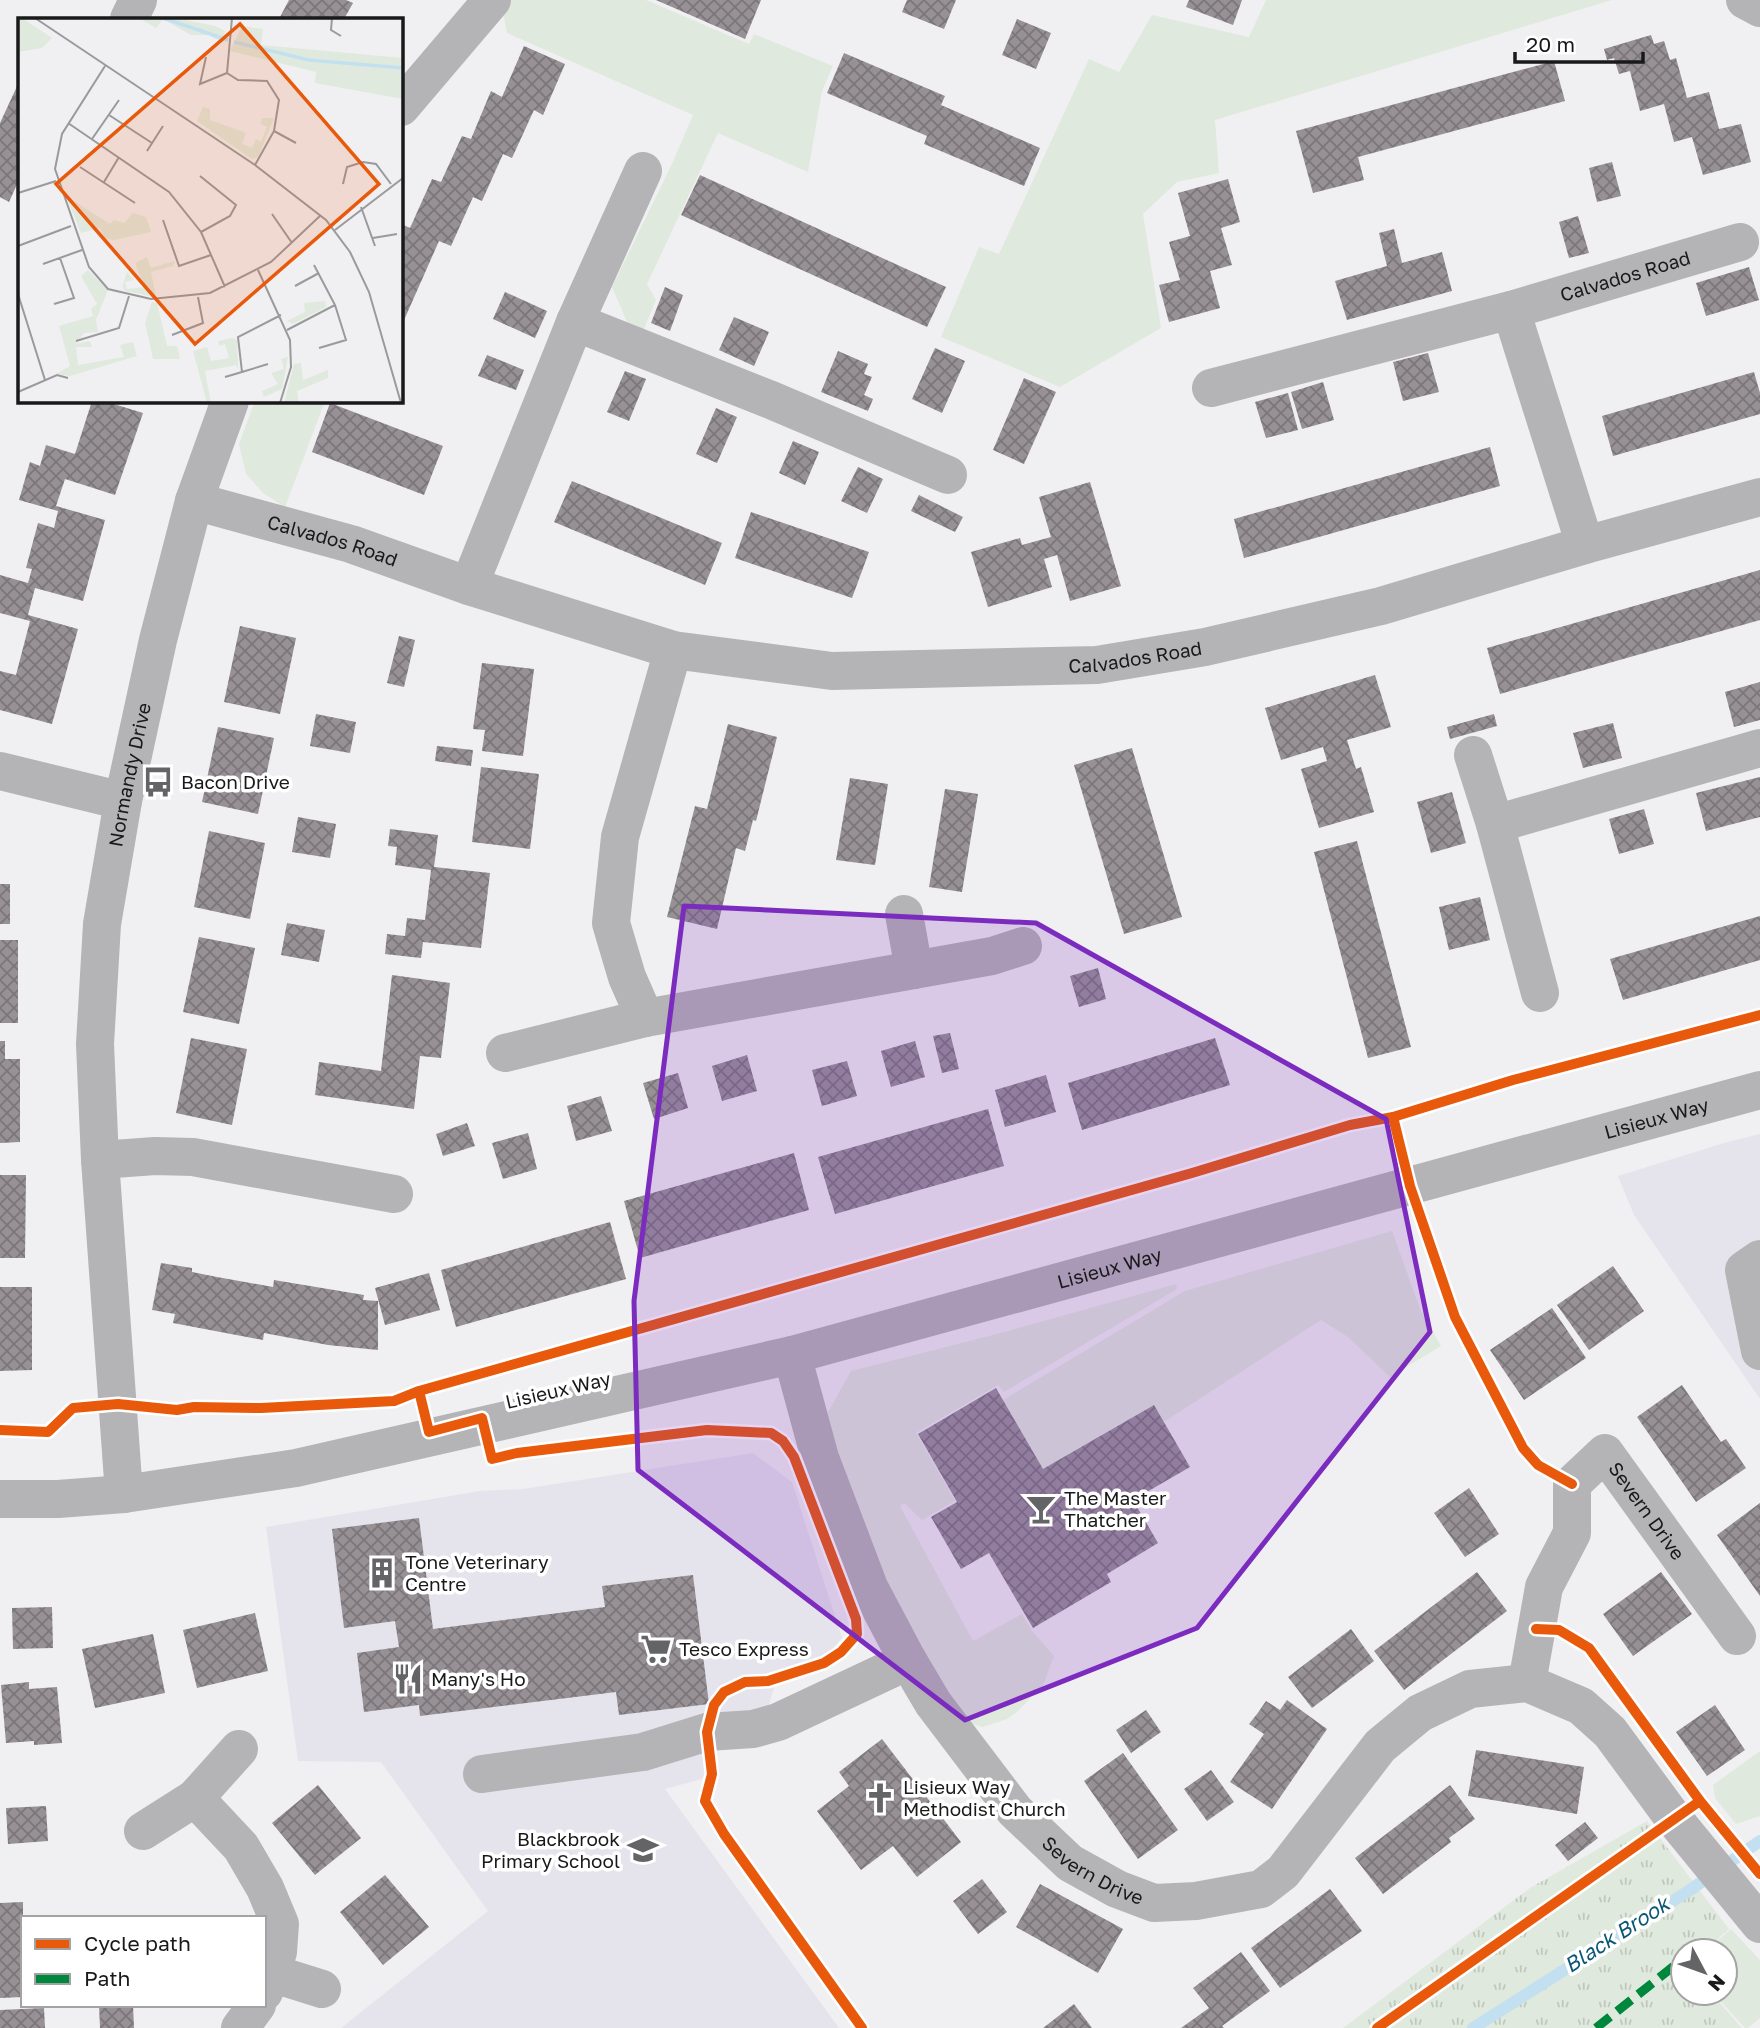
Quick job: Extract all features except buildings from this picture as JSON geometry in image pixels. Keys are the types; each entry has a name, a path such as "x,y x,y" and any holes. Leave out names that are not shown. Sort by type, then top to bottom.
{"street":[{"path":"129,18 138,0"},
{"path":"402,106 492,0"},
{"path":"1745,0 1760,8"},
{"path":"469,586 575,322 643,170"},
{"name":"Calvados Road","path":"1211,388 1511,310 1740,242"},
{"path":"1511,310 1585,545"},
{"path":"575,322 948,475"},
{"name":"Normandy Drive","path":"124,1494 94,1044 102,924 123,801 158,640 194,500 230,402"},
{"name":"Calvados Road","path":"194,500 351,544 469,586 673,650 832,671 1097,665 1205,647 1381,606 1585,545 1760,497"},
{"path":"645,1018 627,977 611,923 620,837 673,650"},
{"path":"1495,824 1760,748"},
{"path":"1473,755 1495,824 1540,993"},
{"path":"0,771 123,801"},
{"path":"904,914 914,970"},
{"path":"505,1053 645,1018 992,956 1023,946"},
{"name":"Lisieux Way","path":"0,1499 58,1499 124,1494 296,1468 792,1355 1760,1090"},
{"path":"100,1160 155,1156 193,1157 394,1194"},
{"path":"1760,1259 1744,1270 1760,1351"},
{"name":"Severn Drive","path":"792,1355 820,1458 869,1587 907,1659 933,1703 1015,1811 1070,1863 1116,1889 1154,1903 1196,1901 1261,1889 1283,1872 1380,1746 1420,1713 1469,1689 1527,1683 1581,1706 1610,1732 1674,1819 1755,1918"},
{"name":"Severn Drive","path":"1527,1683 1544,1587 1572,1533 1572,1484 1605,1453 1737,1636"},
{"path":"482,1774 643,1752 707,1732 753,1729 778,1722 907,1659"},
{"path":"143,1831 195,1798 239,1749"},
{"path":"195,1798 241,1847 265,1888 280,1924 278,1952 266,1985"},
{"path":"266,1990 322,1989"},
{"path":"240,2028 253,2007"}],"highlighted area":[{"path":"684,906 1036,923 1386,1119 1430,1332 1197,1628 965,1720 638,1470 634,1301"}],"shaded area":[{"path":"1760,1134 1760,1399 1634,1215 1618,1176"},
{"path":"753,1453 792,1482 842,1638 822,1661 778,1673 767,1712 701,1726 709,1777 665,1789 839,2028 341,2028 488,1911 381,1762 298,1761 266,1527 480,1491 523,1489"}],"green space":[{"path":"511,0 646,0 749,44 754,34 833,66 822,91 808,172 718,133 647,284 656,300 643,331 630,329 612,287 693,115 507,33 503,13"},
{"path":"1266,0 1612,0 1215,120 1219,173 1177,182 1143,214 1161,328 1060,387 941,337 979,247 999,254 1089,59 1119,72 1152,15 1249,37"},
{"path":"255,402 325,402 285,507 263,493 246,474 239,444"},
{"path":"1392,1231 1420,1309 1441,1346 1390,1377 1348,1337 1321,1320 1167,1420 1163,1421 1153,1405 1043,1469 1003,1400 1185,1291"},
{"path":"1176,1284 1177,1289 1004,1392 998,1385 916,1433 955,1501 922,1520 904,1503 900,1506 973,1641 1022,1614 1032,1631 1054,1656 1043,1685 1007,1719 983,1727 958,1720 859,1525 827,1414 851,1371"},
{"path":"1760,1751 1760,1816 1736,1824 1715,1798 1713,1785"},
{"path":"1647,1821 1729,1929 1720,1937 1669,1937 1669,2007 1723,2007 1742,2028 1343,2028 1530,1888"},
{"path":"1731,1929 1738,1937 1722,1937"},
{"path":"1739,1938 1760,1960 1760,2018 1745,2028 1726,2007 1739,2007"}],"waterway":[{"name":"Black Brook","path":"1473,2028 1690,1890 1760,1841"}],"marked path":[{"path":"1596,2028 1669,1970"}],"cycle path":[{"path":"419,1391 1192,1173 1350,1125 1393,1117 1513,1080 1760,1015"},
{"path":"1393,1117 1410,1186 1455,1317 1523,1448 1538,1465 1572,1484"},
{"path":"0,1430 48,1432 73,1408 118,1404 177,1410 194,1407 261,1408 394,1401 419,1391 429,1432 482,1418 492,1459 517,1453 707,1430 771,1433 783,1441 794,1457 856,1619 857,1634 841,1652 824,1663 768,1681 745,1682 724,1692 714,1705 707,1732 712,1774 705,1801 724,1834 862,2028"},
{"path":"1536,1629 1559,1630 1589,1648 1700,1801 1760,1874"},
{"path":"1377,2028 1700,1801"}],"place":[{"name":"Bacon Drive","path":"158,782"},
{"name":"The Master Thatcher","path":"1041,1509"},
{"name":"Tone Veterinary Centre","path":"382,1573"},
{"name":"Tesco Express","path":"656,1649"},
{"name":"Many's Ho","path":"408,1679"},
{"name":"Lisieux Way Methodist Church","path":"880,1798"},
{"name":"Blackbrook Primary School","path":"643,1850"}]}
